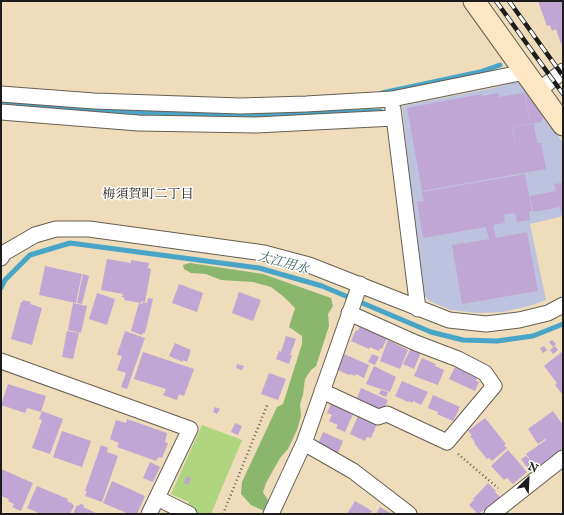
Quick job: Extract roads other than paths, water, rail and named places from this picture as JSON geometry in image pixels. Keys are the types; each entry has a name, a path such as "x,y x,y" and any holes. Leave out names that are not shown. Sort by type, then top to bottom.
{"street":[{"path":"474,1 563,125"},
{"path":"538,91 563,71"},
{"path":"1,94 94,101 240,106 392,99 525,72"},
{"path":"392,99 418,309"},
{"path":"1,112 138,123 256,125 394,118"},
{"path":"2,255 35,235 56,229 90,230 264,254 309,265 359,287 449,320 486,324 519,320 548,313 563,305"},
{"path":"271,514 304,443 359,287"},
{"path":"322,391 378,417 387,414 447,442 494,386 485,372 458,359 416,343 350,309"},
{"path":"1,361 190,429 149,514"},
{"path":"304,443 354,471 410,514"},
{"path":"492,514 563,458"},
{"path":"157,498 189,514"}],"waterway":[{"path":"382,93 480,72 500,65"},
{"path":"1,101 112,112 251,116 380,111"},
{"name":"大江用水","path":"1,288 5,280 30,255 70,243 259,268 322,286 431,332 463,340 497,341 533,336 563,324"}],"railway":[{"path":"496,1 563,94"},
{"path":"509,1 563,76"}],"district":[{"name":"梅須賀町二丁目","path":"148,195"}]}
